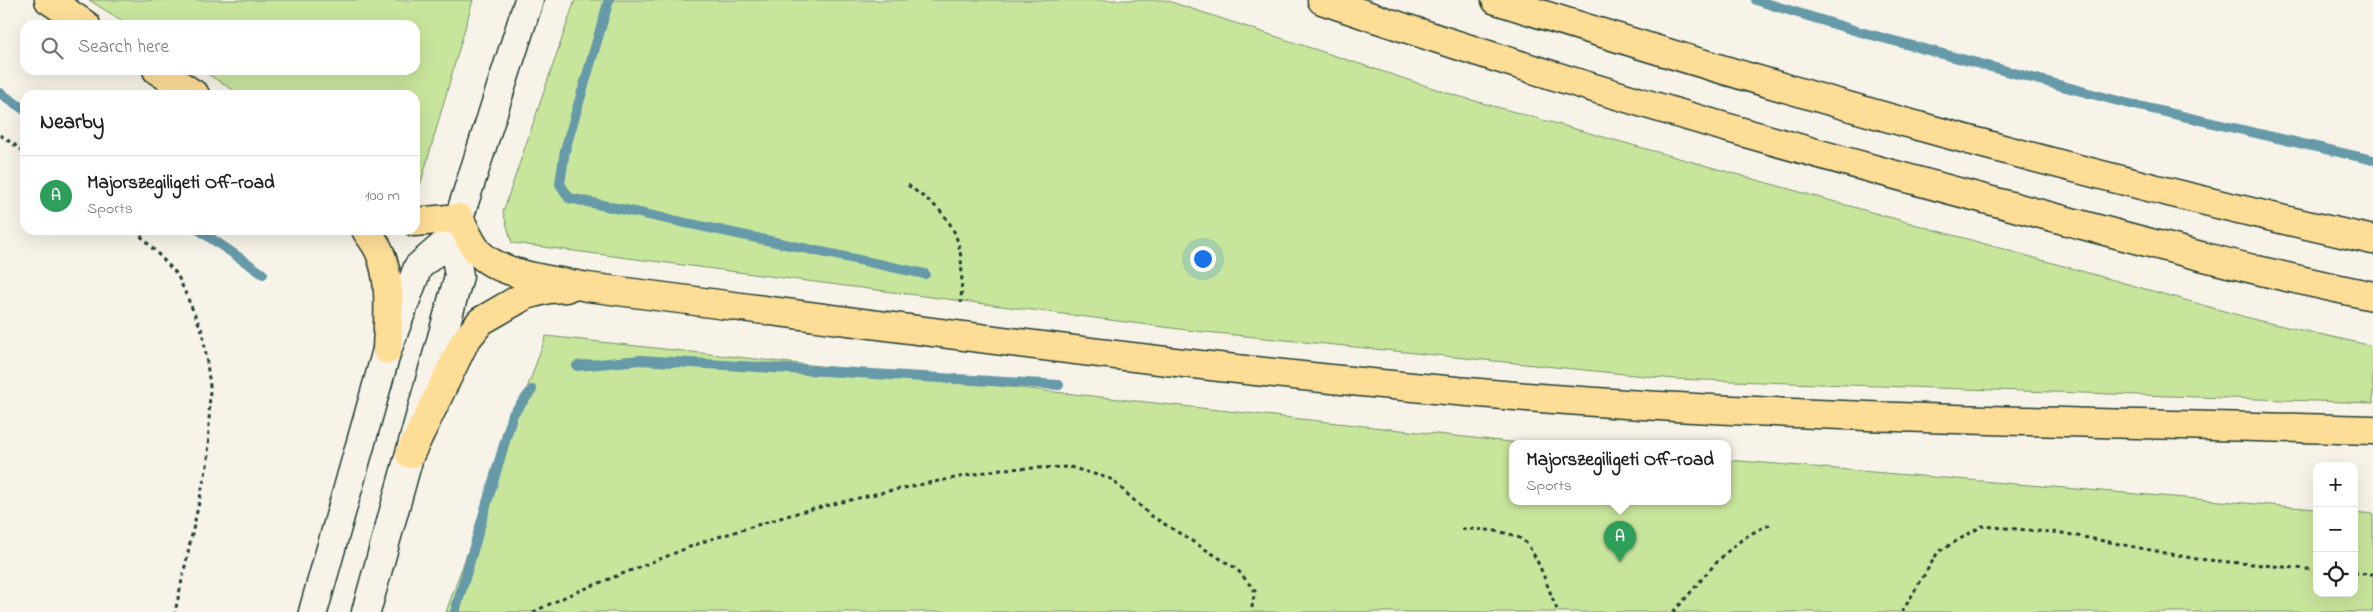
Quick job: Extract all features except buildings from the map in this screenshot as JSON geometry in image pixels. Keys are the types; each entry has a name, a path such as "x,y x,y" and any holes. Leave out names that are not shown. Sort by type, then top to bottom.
{"highway":[{"path":"49,0 79,20"},
{"path":"1322,0 1490,56 1848,163 2084,226 2373,296"},
{"path":"1496,0 1674,56 1862,111 2110,176 2373,240"},
{"path":"164,75 187,90"},
{"path":"420,223 456,228 478,252 491,262 508,270 587,287 1254,372 1529,397 1812,413 2373,430"},
{"path":"369,235 380,253 384,266 388,298 387,350"},
{"path":"410,454 465,340 481,321 526,295 549,289 587,287"}],"main road":[{"path":"366,612 459,276 456,228 529,0"},
{"path":"313,612 387,350 418,267 456,228"}],"path":[{"path":"0,135 20,149"},
{"path":"908,185 945,217 960,243 962,269 960,334"},
{"path":"140,235 177,274 203,333 210,386 208,461 175,612"},
{"path":"533,612 569,594 705,541 800,512 888,491 1001,469 1070,467 1111,479 1150,515 1237,569 1255,590 1251,612"},
{"path":"1673,612 1729,548 1755,530 1772,524"},
{"path":"1902,612 1938,552 1982,526 2062,533 2197,559 2313,570"},
{"path":"1462,529 1492,529 1525,542 1540,566 1546,586 1558,612"},
{"path":"2358,573 2373,574"}],"green space":[{"path":"89,0 473,0 420,186 420,90 233,90 209,75 420,75 420,20 121,20"},
{"path":"575,0 1165,0 1454,95 2256,320 2373,346 2373,403 1674,379 1195,331 512,243 503,212"},
{"path":"546,336 1509,442 1509,505 1731,505 1731,460 2313,509 2313,597 2358,597 2358,512 2373,514 2373,612 446,612"}],"waterway":[{"path":"609,0 565,150 560,184 569,198 925,274"},
{"path":"1756,0 1857,31 2126,103 2373,160"},
{"path":"0,93 20,107"},
{"path":"206,235 263,274"},
{"path":"577,366 640,360 1059,385"},
{"path":"455,612 513,414 532,390"}],"place":[{"name":"Majorszegiligeti Off-road","path":"1620,562"}]}
